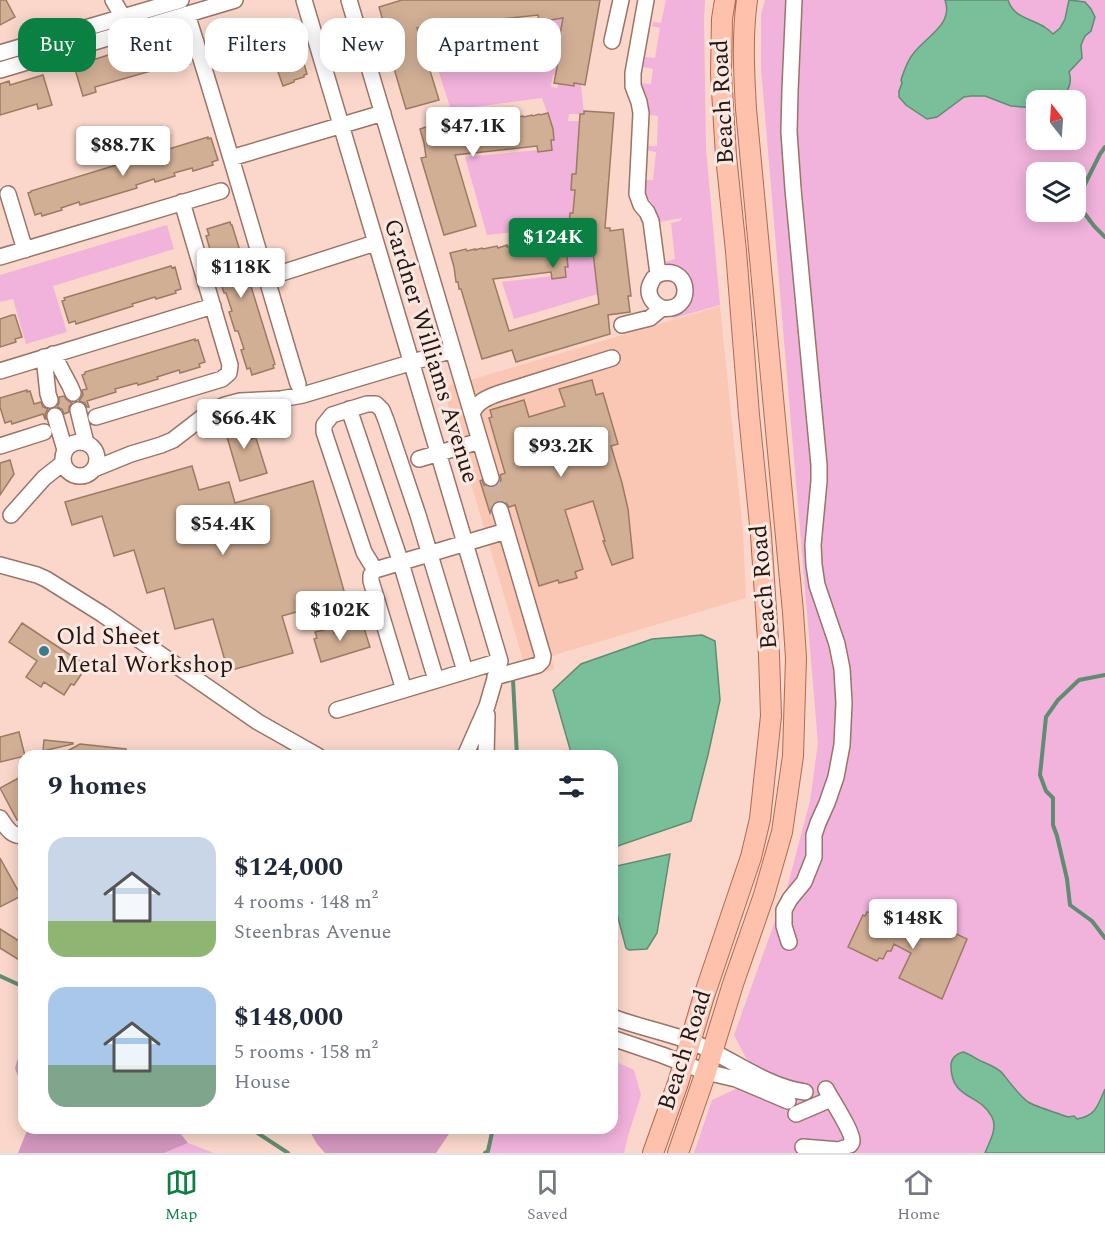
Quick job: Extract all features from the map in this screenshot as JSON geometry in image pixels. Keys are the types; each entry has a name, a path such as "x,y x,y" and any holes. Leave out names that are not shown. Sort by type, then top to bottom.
{"main road":[{"name":"Beach Road","path":"653,1153 751,857 760,819 771,716 761,535 726,156 721,75 722,19 725,0"},
{"name":"Beach Road","path":"678,1153 764,895 782,832 793,756 796,658 746,110 743,63 747,0"}],"street":[{"path":"113,0 123,17"},
{"path":"0,53 42,36 123,17 234,0"},
{"path":"349,0 491,478"},
{"path":"612,41 621,0"},
{"path":"646,0 633,74 633,86 640,113 636,188 639,201 650,216 658,274"},
{"path":"789,942 784,926 784,910 804,882 814,857 814,835 836,777 842,745 844,703 842,669 837,644 817,585 814,565 813,545 819,465 789,132 794,0"},
{"name":"Gardner Williams Avenue","path":"303,3 500,661"},
{"path":"0,70 184,7"},
{"path":"184,7 298,384"},
{"path":"231,158 383,113"},
{"path":"0,257 221,190"},
{"path":"8,194 25,250"},
{"path":"96,417 222,379 229,373 230,364 182,202"},
{"path":"266,278 375,243"},
{"path":"670,272 676,274 684,283 685,295 679,305 668,309 662,308 653,302 649,292 651,282 658,274 670,272"},
{"path":"0,371 213,306"},
{"path":"622,325 650,318 662,308"},
{"path":"34,489 74,476 85,476 131,454 167,443 186,431 208,412 231,403 303,395 453,350"},
{"path":"49,356 73,393"},
{"path":"49,356 48,394 50,400"},
{"path":"472,414 474,408 489,397 612,358"},
{"path":"375,570 364,552 324,432 324,425 332,416 367,404 376,404 382,410 402,463 465,671"},
{"path":"349,409 401,563 436,680"},
{"path":"78,410 97,459 94,470"},
{"path":"55,416 66,469 74,476"},
{"path":"0,446 44,432"},
{"path":"419,459 480,441"},
{"path":"11,515 64,457 72,444 78,442 91,448 131,454"},
{"path":"495,677 538,665 543,658 500,510"},
{"path":"404,690 371,575 375,570 506,531"},
{"path":"0,565 46,579 102,614 258,722 307,750"},
{"path":"468,750 487,706 500,661"},
{"path":"337,710 500,661"},
{"path":"486,750 487,706"},
{"path":"0,818 9,831 18,836"},
{"path":"618,1019 690,1041 789,1089 806,1092"},
{"path":"618,1040 662,1054 706,1072 736,1079 792,1107 828,1094 852,1138 852,1144 839,1150 803,1146"}],"shaded area":[{"path":"570,0 561,35 561,18 556,18"},
{"path":"666,0 705,0 706,148 720,305 671,319 688,306 693,297 692,288 685,273 665,262 675,259 671,223 680,221 682,218 659,222 652,203 643,191 644,180 653,180 656,152 646,150 646,146 657,146 658,116 650,115 646,95 640,83 651,84 653,69 643,67 645,57 655,58 660,28 652,26 653,22 661,23"},
{"path":"765,0 1105,0 1105,1153 694,1153 712,1100 738,1088 750,1094 759,1071 746,1058 734,1035 787,888 810,801 818,743 761,68 761,14"},
{"path":"945,0 1008,0 1019,15 1041,25 1053,34 1065,19 1069,0 1085,2 1095,17 1091,31 1085,36 1081,45 1082,58 1069,72 1070,84 1067,90 1026,90 1026,107 1011,106 985,96 964,97 937,117 927,119 906,105 899,97 901,80 909,60 942,24 947,9"},
{"path":"439,72 557,72 556,75 553,75 551,87 557,88 559,81 565,85 573,86 574,83 581,85 584,114 569,114 568,121 580,121 576,174 572,175 571,189 575,190 573,213 570,213 592,244 598,294 514,319 502,282 552,276 553,278 566,277 567,257 558,227 487,235 465,157 552,150 551,140 554,140 549,119 542,98 451,110"},
{"path":"167,225 174,249 53,286 67,332 26,344 13,299 0,302 0,275"},
{"path":"720,306 743,531 746,598 551,656 554,669 528,677 443,388"},
{"path":"702,635 715,641 720,700 691,821 618,846 618,750 570,750 553,690 581,664 652,639"},
{"path":"670,854 657,933 647,949 629,950 626,948 618,918 618,866"},
{"path":"963,1052 999,1070 1028,1102 1068,1117 1083,1118 1092,1112 1105,1089 1105,1153 985,1153 994,1126 992,1117 987,1109 960,1090 952,1076 952,1059"},
{"path":"18,1058 18,1076 15,1068"},
{"path":"618,1063 634,1070 641,1095 624,1153 485,1153 488,1151 492,1134 618,1134"},
{"path":"26,1134 181,1134 188,1143 164,1153 18,1153"},
{"path":"311,1134 449,1134 436,1153 325,1153"},
{"path":"188,1143 214,1153 164,1153"}],"building":[{"path":"0,0 6,0 15,17 0,25"},
{"path":"402,0 600,0 585,85 554,83 556,72 561,72 563,18 538,18 538,15 510,18 417,18 417,72 430,72 439,100 406,109 395,72 405,72 405,18 382,18 379,7"},
{"path":"108,55 108,72 147,72 95,87 96,92 83,96 76,72 96,72 96,59"},
{"path":"278,72 306,72 304,77 283,86"},
{"path":"43,75 52,105 38,109 37,104 0,115 0,84 9,81 10,85"},
{"path":"584,111 614,113 605,228 610,228 610,231 623,229 631,296 628,296 630,312 608,315 610,334 516,362 512,350 482,359 461,289 456,282 450,253 466,249 467,251 497,246 498,248 545,241 546,243 568,236 575,190 571,190 572,174 576,174 580,114 584,114","holes":["592,244 599,304 509,331 493,279 551,272 552,279 566,277 565,267 568,267 566,247"]},
{"path":"548,113 553,129 552,150 538,152 537,146 455,155 476,226 444,235 421,158 426,157 420,129 435,125 436,127 444,124 445,126"},
{"path":"208,137 208,139 211,138 218,160 212,162 213,165 193,171 192,168 174,173 175,176 155,182 154,179 136,185 137,188 80,205 79,202 42,216 41,213 35,215 28,193 31,191"},
{"path":"230,222 275,364 274,368 252,375 250,368 247,369 241,350 244,349 238,331 235,331 229,312 232,311 218,274 221,273 215,255 212,256 206,236 209,235 207,229"},
{"path":"171,266 175,267 181,289 175,291 176,293 132,304 133,306 76,324 75,321 69,323 62,301 65,300 64,298"},
{"path":"15,315 22,337 15,339 16,342 0,347 0,319"},
{"path":"195,339 195,341 198,340 205,362 199,364 200,367 180,373 179,370 138,385 137,383 115,389 116,392 87,401 89,407 79,401 83,395 82,390 87,389 82,375 85,372"},
{"path":"592,380 596,395 603,393 618,444 611,446 628,509 633,558 612,565 593,501 565,510 583,569 575,572 577,578 559,583 558,580 539,586 515,505 509,507 506,503 498,501 493,504 490,513 480,481 482,480 488,487 493,487 501,480 500,475 505,473 489,418 492,417 490,410 524,400 529,417 565,406 559,389"},
{"path":"27,390 27,392 30,391 34,404 41,402 43,407 48,409 45,414 46,419 43,414 12,424 11,421 5,423 0,398"},
{"path":"64,396 72,403 69,412 64,414 62,409 57,407 59,397"},
{"path":"240,415 246,436 250,435 251,439 256,438 267,473 240,481 222,420"},
{"path":"10,460 14,474 0,495 0,463"},
{"path":"192,466 199,490 229,482 235,503 313,481 346,598 282,616 293,653 228,671 213,619 175,629 164,588 147,593 134,550 114,556 102,516 72,525 65,502"},
{"name":"Old Sheet Metal Workshop","path":"22,623 87,666 64,695 44,682 41,687 26,677 37,661 9,642"},
{"path":"363,625 370,647 321,662 314,639 317,638 315,632 332,628 334,633"},
{"path":"19,732 24,750 18,750 18,758 0,762 0,737"},
{"path":"44,740 73,743 73,744 43,750"},
{"path":"80,744 126,749 126,750 69,750"},
{"path":"18,778 17,820 0,788"},
{"path":"0,858 18,891 18,898 0,907"},
{"path":"867,912 879,913 877,917 911,934 919,916 967,939 942,999 899,978 911,953 894,944 883,959 879,958 877,961 848,947 863,915 865,916"},
{"path":"0,929 18,940 18,959 0,948"}],"waterway":[{"path":"1086,182 1105,147"},
{"path":"1086,215 1105,237"},
{"path":"1105,675 1079,680 1058,700 1046,717 1040,775 1046,791 1053,798 1053,825 1067,879 1070,905 1092,921 1105,938"},
{"path":"513,680 517,750"},
{"path":"0,976 18,984"},
{"path":"259,1134 288,1153"},
{"path":"485,1153 488,1151 492,1134"}],"tunnel":[{"path":"491,478 500,510"}],"place":[{"name":"Old Sheet Metal Workshop","path":"44,651"}]}
